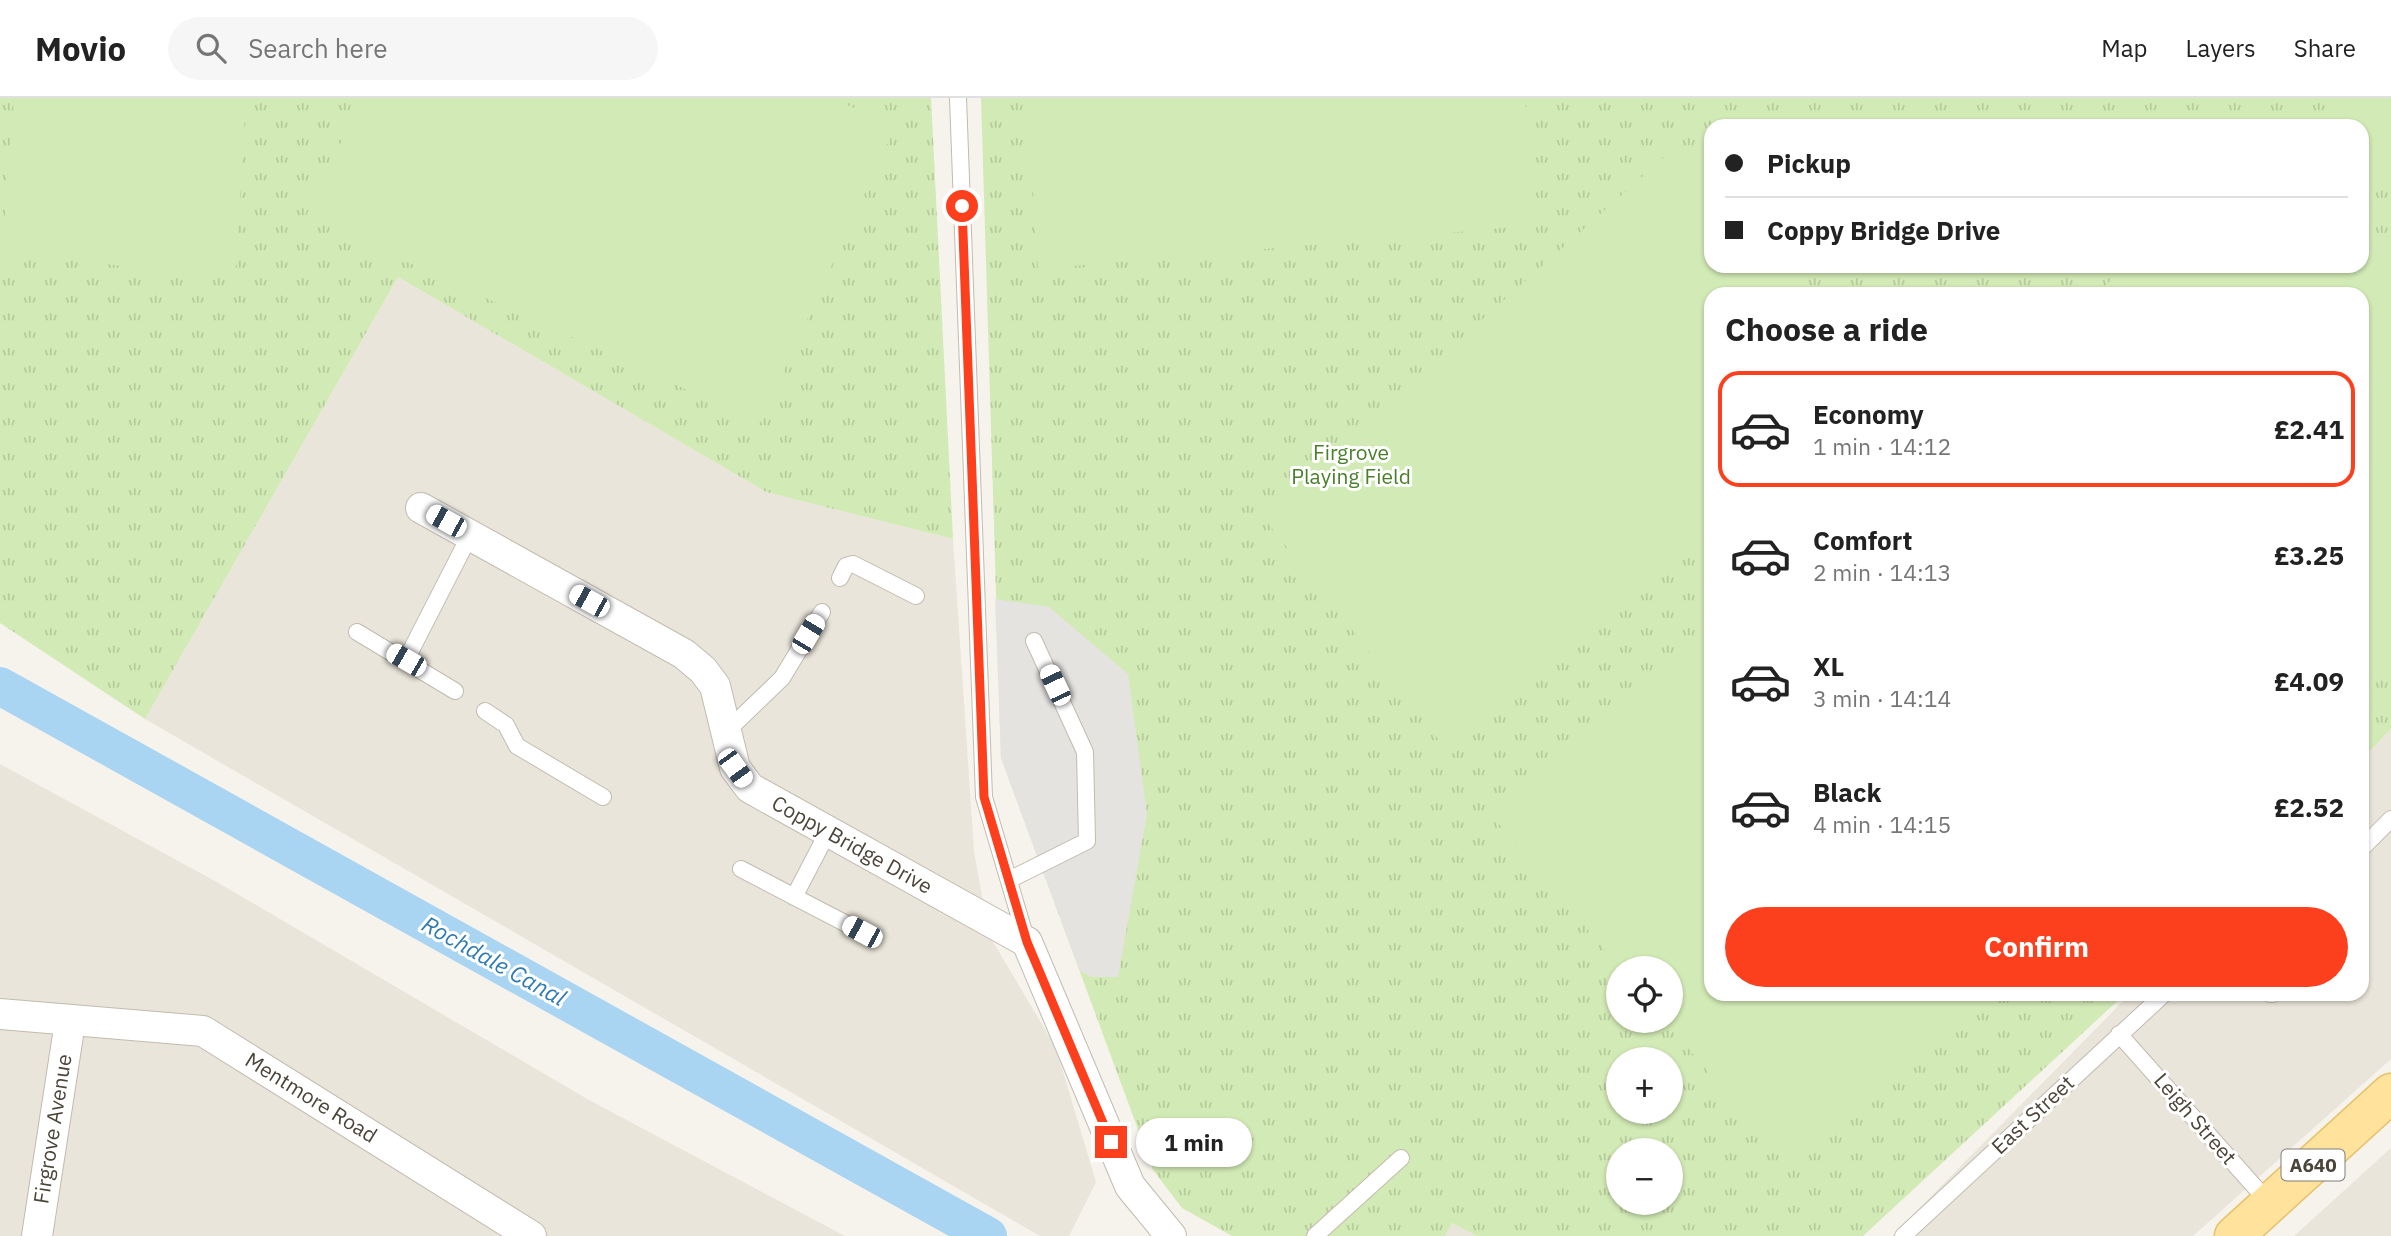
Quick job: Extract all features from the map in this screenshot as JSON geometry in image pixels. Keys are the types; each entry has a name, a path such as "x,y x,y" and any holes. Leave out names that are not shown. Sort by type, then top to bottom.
{"main road":[{"name":"A640","path":"2234,1236 2391,1093"}],"street":[{"name":"Coppy Bridge Drive","path":"421,508 684,654 703,670 715,686 735,768 750,788 1027,942"},
{"path":"1027,942 1130,1186 1171,1236"},
{"name":"Mentmore Road","path":"0,1014 70,1022 203,1031 531,1236"},
{"name":"Firgrove Avenue","path":"37,1236 70,1022"}],"lane":[{"path":"958,98 984,797 1027,942"},
{"path":"406,660 470,535"},
{"path":"840,578 846,566 853,564 916,596"},
{"path":"727,731 782,678 822,612"},
{"path":"357,632 455,691"},
{"path":"1009,880 1087,841 1085,752 1034,641"},
{"path":"485,711 506,725 517,746 603,797"},
{"path":"2369,841 2391,819"},
{"path":"794,897 829,831"},
{"path":"741,869 862,932"},
{"name":"East Street","path":"1903,1236 2156,1001"},
{"name":"Leigh Street","path":"2119,1034 2270,1204"},
{"path":"1315,1236 1401,1158"}],"shaded area":[{"path":"398,277 766,492 953,539 974,851 989,935 1056,1048 1096,1182 1069,1236 1040,1236 145,719"},
{"path":"995,599 1049,607 1128,674 1147,814 1118,977 1092,977 1080,971 1001,758"},
{"path":"2391,729 2391,1059 2193,1236 1892,1236 2123,1001 2369,1001 2369,752"},
{"path":"0,764 215,881 589,1100 845,1236 0,1236"},
{"path":"2391,1148 2391,1236 2294,1236"},
{"path":"1452,1223 1477,1236 1445,1236"}],"green space":[{"path":"0,98 931,98 953,539 766,492 398,277 145,719 0,623"},
{"path":"14,98 246,98 235,279 2,252"},
{"path":"362,98 832,98 895,127 760,423 306,216"},
{"name":"Firgrove Playing Field","path":"981,98 2391,98 2391,729 2369,752 2369,287 1704,287 1704,1001 2117,1001 1863,1236 1477,1236 1452,1223 1445,1236 1232,1236 1182,1208 1153,1170 1001,758"},
{"path":"1027,98 1525,98 1536,225 1038,269"},
{"path":"2318,98 2391,98 2391,182 2369,156 2369,119 2336,119"},
{"path":"1681,142 1704,170 1704,273 1790,273 1801,287 1704,287 1704,533 1451,755 1262,516"},
{"path":"2369,227 2391,254 2391,669 2369,688 2369,287 2103,287 2120,273 2369,273"},
{"path":"1704,627 1704,1001 1984,1001 1789,1167 1675,1033 1683,1033 1683,956 1610,956 1488,811"}],"waterway":[{"name":"Rochdale Canal","path":"0,686 988,1236"}],"route":[{"path":"962,206 984,797 1027,942 1111,1142"}]}
